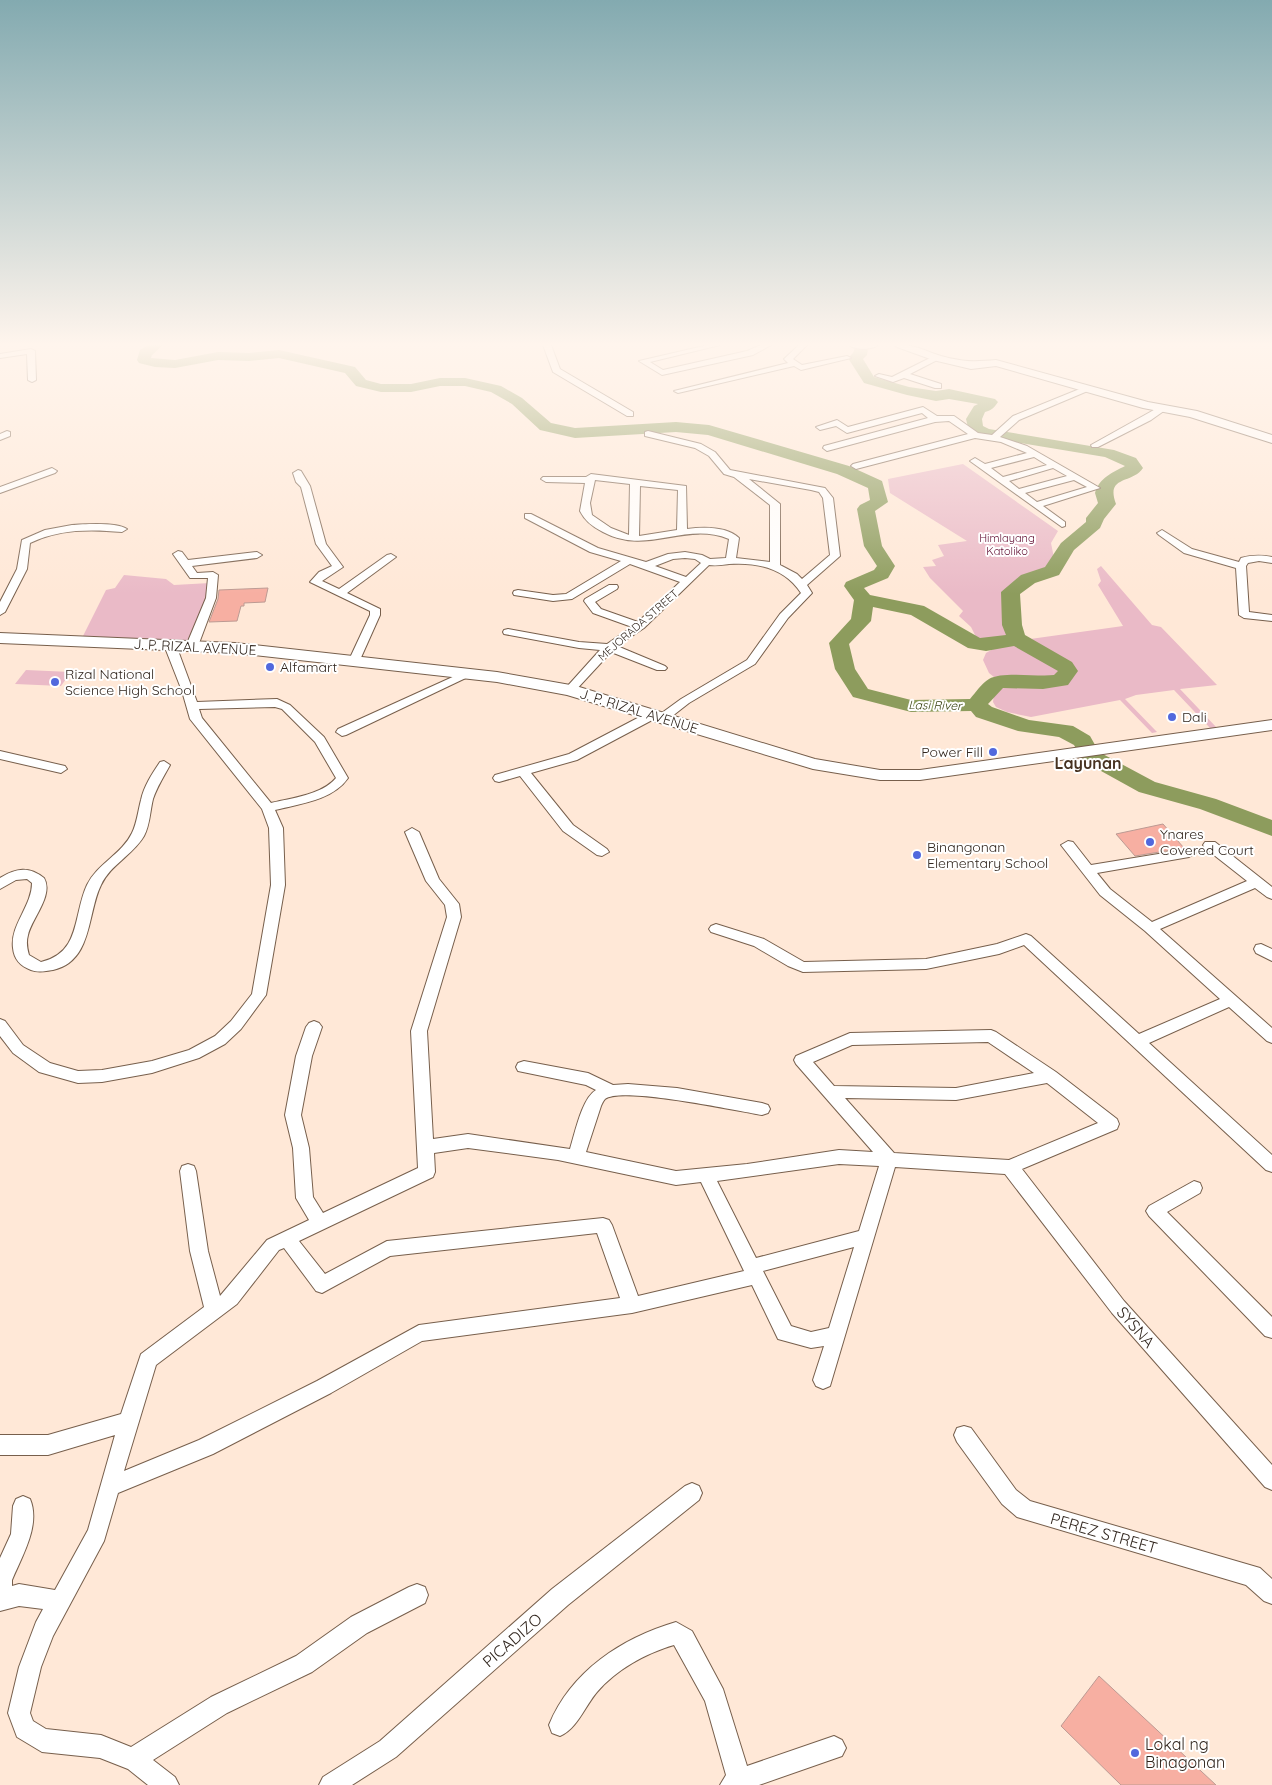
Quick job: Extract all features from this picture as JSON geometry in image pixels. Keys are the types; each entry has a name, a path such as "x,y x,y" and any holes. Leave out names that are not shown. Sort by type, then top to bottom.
{"main road":[{"path":"1238,428 1272,439"},
{"name":"J. P. RIZAL AVENUE","path":"0,638 236,648 468,673 570,690 813,764 880,775 920,775 1272,725"}],"street":[{"path":"828,448 903,428"},
{"path":"966,428 975,435"},
{"path":"996,436 1005,428"},
{"path":"1095,446 1127,428"},
{"path":"648,434 698,446 712,454 727,472 805,485 825,492 828,498 835,556 802,584"},
{"path":"856,466 975,435 996,436 1035,454 1095,488 1036,504"},
{"path":"984,468 1035,454"},
{"path":"975,461 1062,524"},
{"path":"1002,480 1055,465"},
{"path":"0,490 52,471"},
{"path":"298,473 301,482 305,486 321,544 338,567 323,574 315,582 374,609 375,615 355,660"},
{"path":"738,474 774,504 775,564"},
{"path":"682,532 683,488 590,477 584,510 588,518 600,527 634,539 682,532 722,531 734,538 731,561"},
{"path":"1018,492 1075,477"},
{"path":"546,479 590,480"},
{"path":"634,539 635,482"},
{"path":"528,516 594,550 688,581"},
{"path":"0,612 22,570 25,542 45,532 79,527 122,529"},
{"path":"1162,533 1188,552 1241,566"},
{"path":"192,646 212,598 213,576 194,576 181,559 258,555"},
{"path":"499,778 573,757 658,717 685,702 751,662 784,616 806,593 802,584 775,564 731,561 707,562 697,556 682,555 669,557 646,566"},
{"path":"340,593 391,557"},
{"path":"1272,560 1259,558 1245,560 1241,566 1244,615 1272,618"},
{"path":"518,593 553,598 568,597 629,560"},
{"name":"MEJORADA STREET","path":"570,690 609,647 640,626 707,562"},
{"path":"613,587 589,601 597,611 640,626"},
{"path":"508,632 579,645 609,647 660,668"},
{"path":"0,1025 18,1049 45,1068 78,1077 102,1076 152,1066 194,1054 220,1040 236,1025 259,995 278,885 276,828 268,808 196,719 182,674 170,645"},
{"path":"342,732 468,673"},
{"path":"192,706 277,703 292,712 320,740 337,766 342,778 341,781 324,792 268,808"},
{"path":"0,755 61,769"},
{"path":"0,884 13,876 30,874 40,881 41,891 20,934 20,947 23,959 36,967 49,967 58,963 71,953 80,940 95,884 139,833 148,794 164,766"},
{"path":"523,771 568,828 602,852"},
{"path":"167,1785 133,1759 120,1756 101,1747 42,1740 26,1729 19,1713 30,1667 44,1630 97,1534 116,1462 148,1360 231,1298 274,1245 427,1172 419,1031 454,917 452,904 433,881 412,832"},
{"path":"1068,845 1105,892 1150,928 1229,1001 1272,1037"},
{"path":"1210,845 1272,894"},
{"path":"1088,870 1189,853"},
{"path":"1150,928 1256,882"},
{"path":"716,929 738,934 766,946 791,963 803,967 926,964 999,949 1026,939 1272,1165"},
{"path":"1138,1042 1229,1001"},
{"path":"314,1027 300,1072 293,1116 300,1148 305,1198 320,1223"},
{"path":"427,1148 468,1141 576,1156 676,1178 839,1157 1010,1167 1111,1124 1050,1076 991,1036 850,1039 802,1060 889,1159"},
{"path":"524,1067 588,1079 609,1090"},
{"path":"830,1092 956,1094 1050,1076"},
{"path":"576,1156 598,1095 609,1090 676,1094 762,1109"},
{"path":"823,1380 889,1159"},
{"name":"SYSNA","path":"1010,1167 1118,1306 1272,1480"},
{"path":"188,1171 199,1250 214,1310"},
{"path":"706,1175 785,1333 811,1340 837,1335"},
{"path":"1194,1188 1155,1211 1272,1330"},
{"path":"287,1239 322,1285 387,1249 603,1225 632,1305"},
{"path":"111,1486 206,1447 324,1387 419,1334 632,1305 754,1272 865,1237"},
{"path":"0,1445 48,1445 130,1421"},
{"name":"PEREZ STREET","path":"964,1435 1009,1497 1024,1510 1252,1576 1272,1593"},
{"name":"PICADIZO","path":"330,1785 388,1749 560,1597 692,1493"},
{"path":"23,1506 21,1535 1,1580 0,1600 19,1595 59,1601"},
{"path":"133,1759 218,1705 304,1664 359,1625 417,1595"},
{"path":"560,1725 590,1683 612,1664 664,1636 676,1633 684,1639 715,1697 737,1783 834,1748"}],"green space":[{"name":"Himlayang Katoliko","path":"963,464 1058,531 1051,543 1054,558 1051,564 1028,577 1008,593 1007,621 1012,632 1009,636 1016,641 1123,626 1098,585 1101,581 1097,569 1101,566 1152,625 1161,627 1217,685 1180,689 1217,728 1210,728 1174,690 1136,695 1125,699 1157,732 1152,733 1120,700 1031,717 1007,712 996,707 993,702 994,694 1005,686 989,673 983,660 986,653 1000,645 994,641 979,643 971,627 959,616 963,611 930,578 923,567 936,566 932,560 944,556 938,545 967,541 890,493 888,479"},
{"path":"124,575 166,579 174,585 210,583 210,591 192,641 83,636 106,590 115,588"},
{"path":"26,670 71,672 61,686 15,684"}],"building":[{"path":"268,588 265,602 244,603 244,606 241,606 237,621 209,622 218,599 219,590"},
{"name":"Ynares Covered Court","path":"1163,824 1184,848 1135,856 1116,834"},
{"name":"Lokal ng Binagonan","path":"1099,1676 1216,1785 1121,1785 1061,1726"}],"waterway":[{"name":"Lasi River","path":"552,428 575,433 654,428"},
{"name":"Lasi River","path":"690,428 709,430 843,470 876,485 879,502 866,509 873,546 886,566 881,574 853,586 864,600"},
{"name":"Lasi River","path":"976,428 985,433 1108,453 1130,461 1135,468 1111,480 1104,493 1107,504 1095,518 1094,524 1067,547 1052,571 1028,579 1010,592 1012,625 1018,639"},
{"path":"864,600 917,610 975,644 986,645 1018,639"},
{"name":"Lasi River","path":"864,600 861,621 839,643 845,669 860,693 911,706 976,705"},
{"name":"Lasi River","path":"976,705 991,687 998,682 1043,683 1061,681 1068,671 1065,666 1018,639"},
{"name":"Lasi River","path":"976,705 984,712 1026,726 1065,731 1082,741 1091,756 1147,787 1208,804 1272,828"}],"place":[{"name":"Alfamart","path":"270,667"},
{"name":"Rizal National Science High School","path":"55,682"},
{"name":"Dali","path":"1172,717"},
{"name":"Power Fill","path":"993,752"},
{"name":"Ynares Covered Court","path":"1150,842"},
{"name":"Binangonan Elementary School","path":"917,855"},
{"name":"Lokal ng Binagonan","path":"1135,1753"}],"district":[{"name":"Layunan","path":"1088,763"}]}
